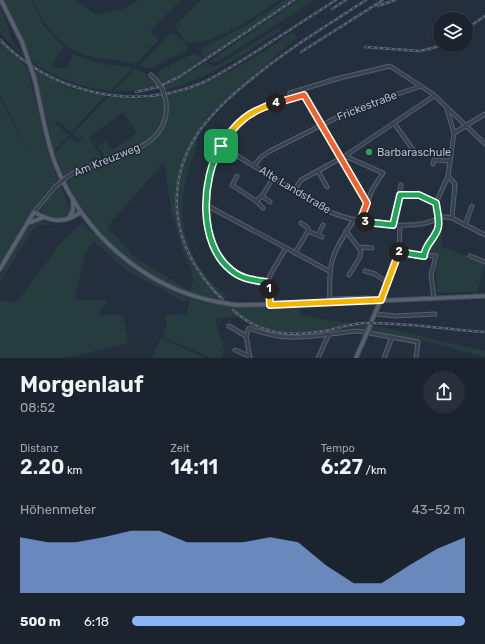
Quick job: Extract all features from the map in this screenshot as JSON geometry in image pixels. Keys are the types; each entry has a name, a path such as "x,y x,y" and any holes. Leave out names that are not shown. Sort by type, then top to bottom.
{"main road":[{"path":"1,0 22,42 34,77 46,130 55,161 73,198 81,212 91,224 119,254 133,266 156,280 184,293 236,305 270,305 330,301 485,296"},
{"path":"69,219 73,210 73,198"},
{"path":"0,269 34,212 52,221 69,219 81,212"},
{"path":"26,224 32,220 44,218"},
{"path":"372,320 381,300"},
{"path":"356,358 370,326"}],"street":[{"path":"290,99 290,93 388,66 394,68 434,96 485,144"},
{"name":"Am Kreuzweg","path":"34,212 44,198 67,177 98,162 136,150 147,144 161,129 166,113 166,102 163,90 151,75"},
{"name":"Frickestraße","path":"254,166 261,157 270,151 360,106 421,86"},
{"path":"302,89 304,95 367,203"},
{"path":"268,284 262,281 243,277 230,269 224,262 210,233 206,205 211,171 221,146 241,120 250,113 304,95"},
{"path":"294,191 301,180 342,158 434,96"},
{"path":"424,256 424,248 438,230 436,203 448,176 454,133 446,107"},
{"path":"454,133 485,114"},
{"path":"394,123 414,151"},
{"name":"Alte Landstraße","path":"221,146 329,212 354,220 393,225 422,223 438,217 452,218 485,235"},
{"path":"440,155 440,160"},
{"path":"345,156 383,173 367,203 360,221"},
{"path":"433,164 434,160 450,161"},
{"path":"318,170 327,187"},
{"path":"237,176 232,185 256,201 263,208"},
{"path":"448,176 455,184 452,218"},
{"path":"256,201 262,196 273,178"},
{"path":"393,225 401,185"},
{"path":"400,195 419,195 436,203"},
{"path":"262,196 270,202"},
{"path":"206,205 329,271"},
{"path":"465,225 472,206"},
{"path":"330,301 329,271 338,244 354,220"},
{"path":"301,223 308,228 308,231 322,237"},
{"path":"318,235 323,225"},
{"path":"381,300 399,252 400,225"},
{"path":"295,253 308,231"},
{"path":"346,231 361,251 357,264 349,275"},
{"path":"358,247 372,248"},
{"path":"270,305 268,284 269,278 286,248"},
{"path":"399,252 424,256 436,256 431,275 434,298"},
{"path":"470,256 485,262"},
{"path":"365,271 375,274 388,283"},
{"path":"262,281 269,278"},
{"path":"376,314 395,316 435,314"},
{"path":"229,326 246,336"},
{"path":"250,357 246,336 249,328 280,338 301,338 356,331 392,337 418,342 416,358"},
{"path":"318,358 329,334"},
{"path":"384,358 392,337"},
{"path":"235,350 250,357"}],"green space":[{"path":"4,0 31,0 45,27 64,47 51,67 68,67 73,54 95,62 133,68 110,91 100,90 70,82 51,73 33,63"},
{"path":"33,0 75,0 91,11 99,14 123,9 139,0 181,0 150,31 159,40 152,47 142,44 151,48 136,64 93,57 82,54 73,49 56,36 49,28"},
{"path":"201,0 280,0 221,35 197,43 188,42 177,31 176,25"},
{"path":"285,0 291,0 205,58 201,54 204,47 248,24"},
{"path":"298,0 315,0 219,61 213,63 209,61"},
{"path":"0,6 11,39 24,57 0,33"},
{"path":"279,27 281,30 240,56 211,72 165,90 163,87 180,79 206,62 212,66 217,66"},
{"path":"293,32 297,37 206,118 200,128 196,148 189,167 183,200 183,215 189,246 207,277 229,298 195,297 189,295 193,280 191,269 182,249 172,215 164,162 107,227 136,258 188,290 187,295 132,265 89,219 66,183 89,167 133,152 146,146 157,138 165,127 169,113 167,95 201,85 233,70"},
{"path":"170,33 177,36 186,44 187,50 162,62 154,68 145,68 139,65"},
{"path":"0,42 27,67 49,156 58,180 40,199 19,231 0,265 0,99 29,154 0,95"},
{"path":"190,55 198,55 202,59 177,76 161,83 157,77 158,73 163,67 167,67"},
{"path":"135,68 150,76 157,85 139,90 113,92"},
{"path":"35,71 72,89 105,96 71,132 57,120 55,123 69,135 54,151"},
{"path":"163,96 165,110 163,122 149,139 129,150 105,158 98,147 105,141 112,150 137,133 123,112 89,137 102,158 64,176 55,153 70,137 77,143 86,136 79,139 73,134 108,97 142,99"},
{"path":"61,186 71,212 68,216 60,220 52,218 40,211 48,199"},
{"path":"40,221 54,225 39,225 34,228 0,282 0,277 22,236 33,224"},
{"path":"82,223 131,268 188,297 187,301 183,301 127,271 94,242 86,251 74,299 108,300 97,315 123,315 128,343 65,358 0,358 0,300 16,303 60,244"},
{"path":"442,231 442,247 485,263 477,292 437,293 436,272 440,257 427,255 427,250 439,232"},
{"path":"189,298 216,305 257,308 299,306 300,315 382,327 485,351 485,357 421,340 382,334 356,327 303,337 271,334 252,326 239,316 215,319 224,351 222,358 212,358 163,337 163,331 167,327 165,315 187,314"},
{"path":"161,338 163,339 206,358 152,358"}],"railway":[{"path":"136,92 158,87 179,77 294,0"},
{"path":"0,40 21,58 44,73 68,85 94,92 121,96 148,96 175,92 202,83 230,68 336,0"},
{"path":"332,9 346,0"},
{"path":"223,300 198,270 191,259 182,236 177,210 177,188 181,168 188,150 209,118 238,90 281,56 366,0"},
{"path":"301,52 383,0"},
{"path":"378,6 395,0"},
{"path":"473,24 485,16"},
{"path":"365,47 420,51 433,48"},
{"path":"233,310 244,319 267,330 291,334 317,332 352,324 366,323 411,325 485,332"}],"place":[{"name":"Barbaraschule","path":"369,152"}],"route":[{"path":"304,95 348,169 360,194 367,203 360,221 393,225 400,195 419,195 436,203 439,225 438,230 424,248 424,256 399,252 381,300 270,305 269,286 267,283 264,281 246,279 230,269 217,252 210,233 206,210 207,190 211,169 221,146 241,120 250,113 265,106 304,95"}]}
